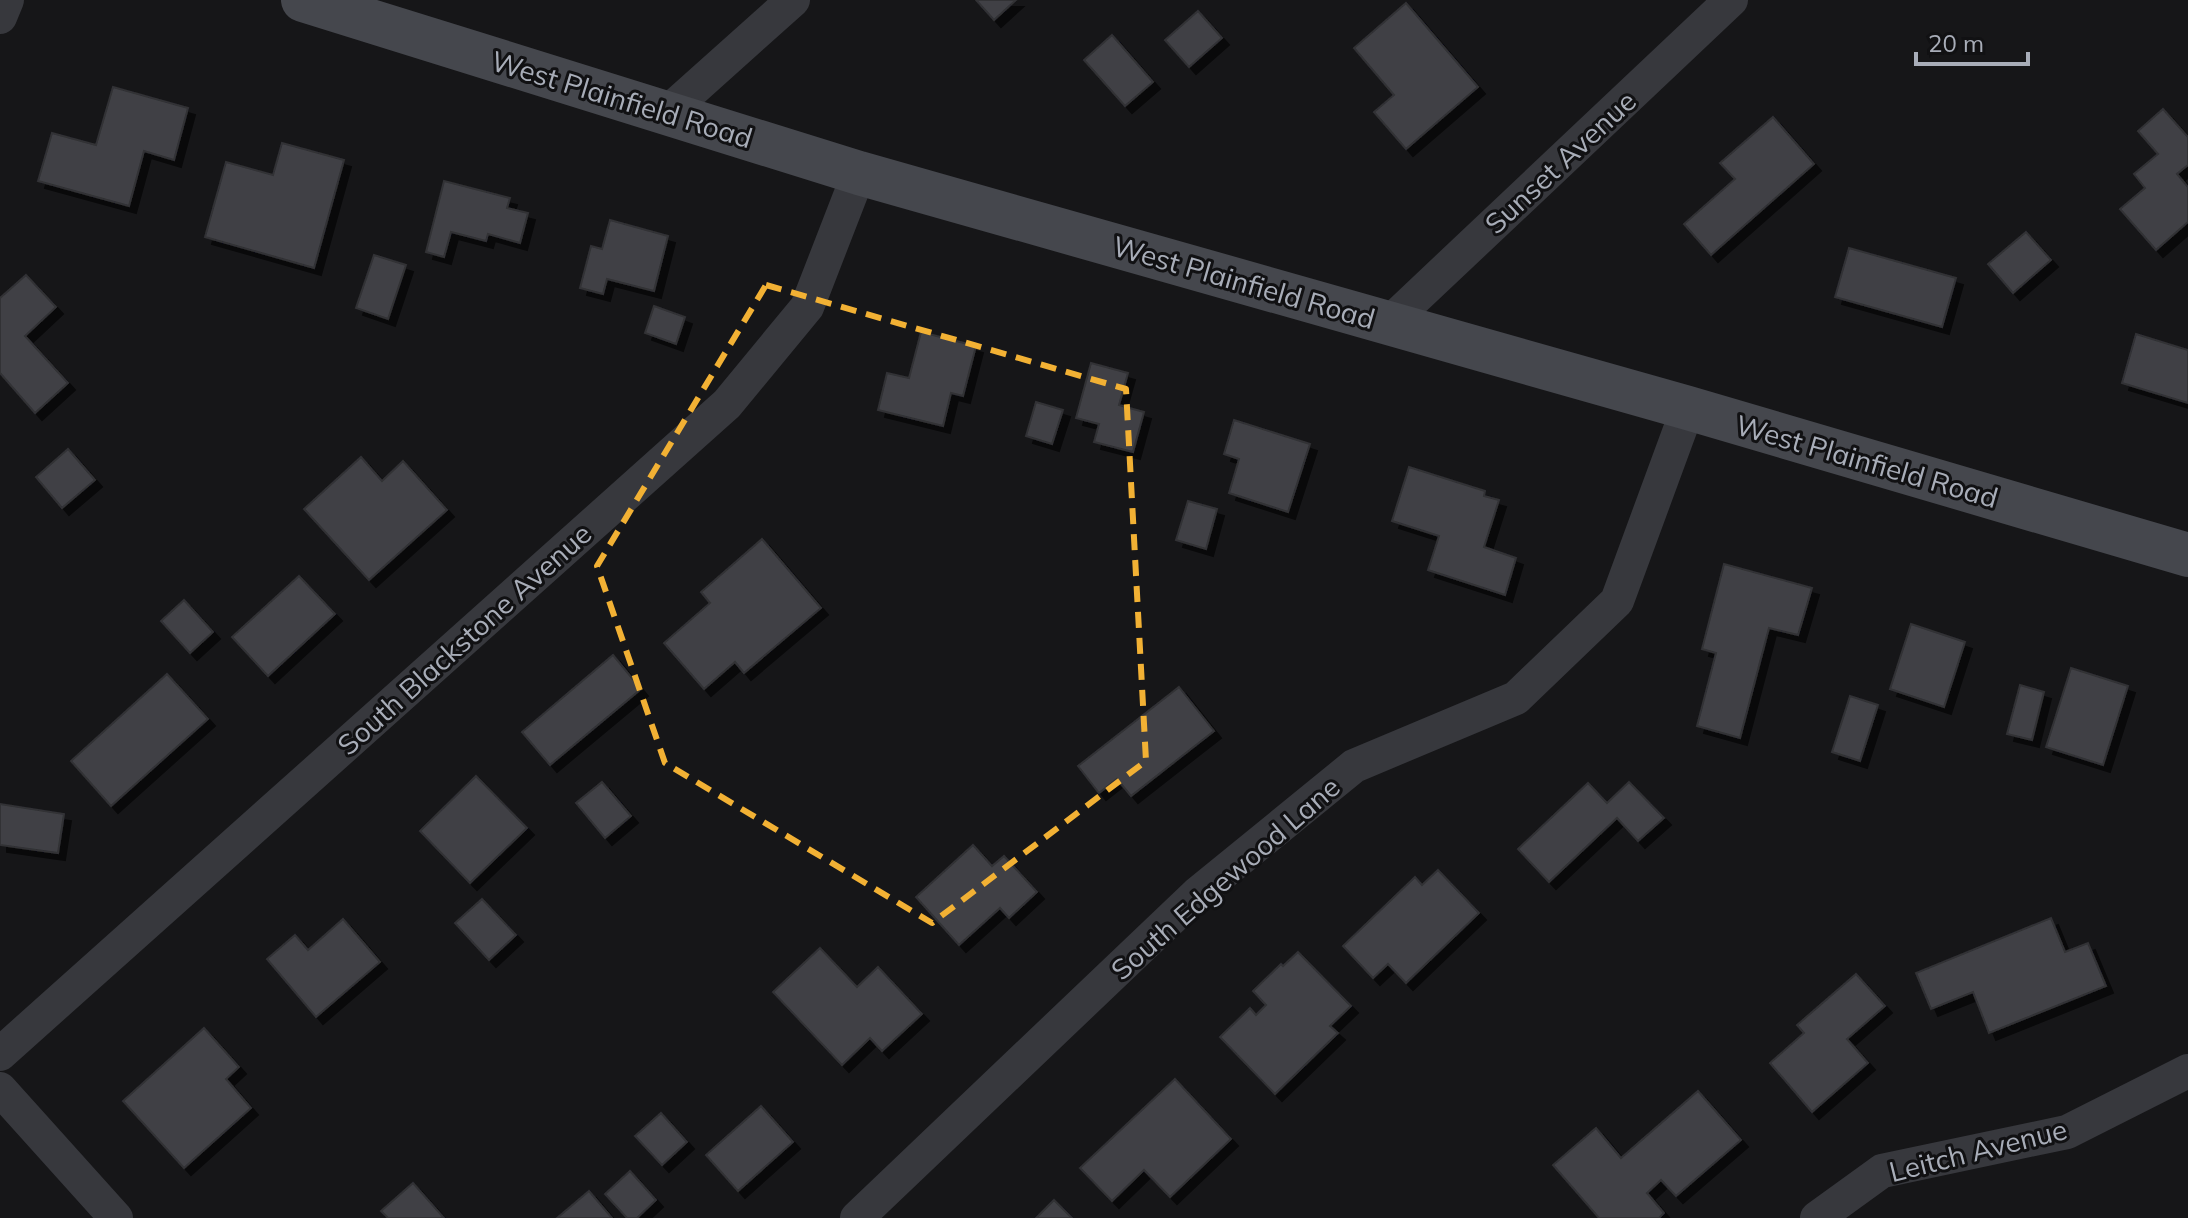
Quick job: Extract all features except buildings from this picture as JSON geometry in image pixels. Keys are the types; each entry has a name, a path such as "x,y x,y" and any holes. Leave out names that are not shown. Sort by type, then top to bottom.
{"main road":[{"name":"West Plainfield Road","path":"303,0 859,173 1688,408 2188,555"}],"street":[{"path":"0,17 7,0"},
{"path":"668,112 793,0"},
{"name":"Sunset Avenue","path":"1389,323 1731,0"},
{"name":"South Blackstone Avenue","path":"0,1054 727,404 807,307 859,173"},
{"name":"South Edgewood Lane","path":"857,1218 1197,894 1354,766 1516,698 1606,612 1617,601 1688,408"},
{"name":"Leitch Avenue","path":"1817,1218 1882,1171 2067,1132 2188,1071"},
{"path":"0,1089 116,1218"}],"highlighted area":[{"path":"766,285 1126,389 1146,761 932,923 665,763 597,566"}]}
